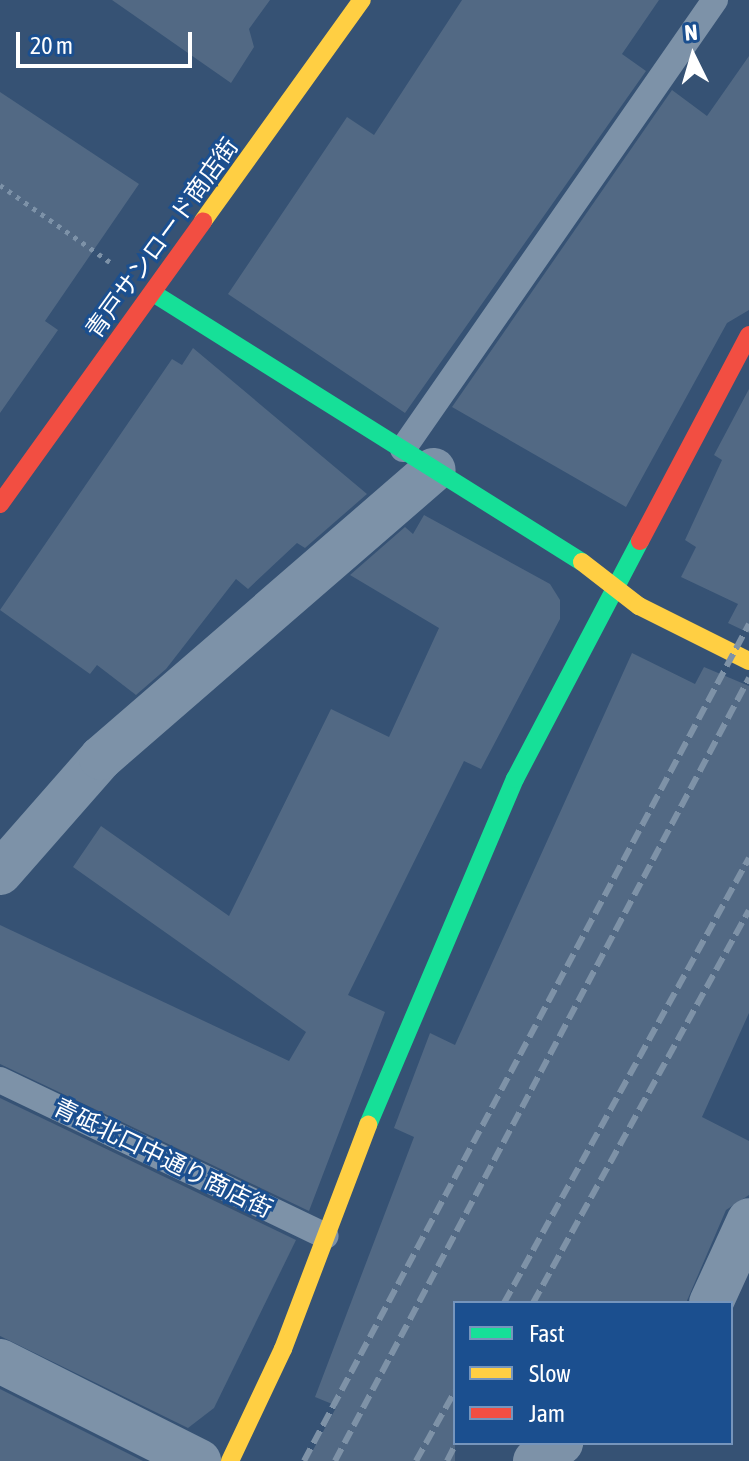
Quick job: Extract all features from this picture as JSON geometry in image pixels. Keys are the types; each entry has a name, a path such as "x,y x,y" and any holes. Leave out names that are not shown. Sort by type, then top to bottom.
{"street":[{"name":"青戸サンロード商店街","path":"0,504 362,0"},
{"path":"153,293 613,584 639,606 749,661"},
{"path":"230,1461 283,1349 413,1008 515,779 613,584 749,335"},
{"path":"0,873 101,758 418,460"},
{"path":"712,1301 749,1220"},
{"path":"0,1361 199,1461"},
{"path":"535,1461 558,1445"}],"lane":[{"path":"418,460 715,0"},
{"name":"青砥北口中通り商店街","path":"0,1080 325,1236"}],"path":[{"path":"0,185 153,293"}],"building":[{"path":"112,0 270,0 249,29 254,47 231,83"},
{"path":"462,0 659,0 622,54 646,71 405,413 228,294 347,117 374,135"},
{"path":"749,56 749,310 727,323 626,507 452,407 672,90 707,116"},
{"path":"0,92 139,184 45,321 58,330 0,413"},
{"path":"193,348 367,494 305,548 297,543 248,589 236,579 166,669 136,695 97,665 90,674 0,610 172,359 182,365"},
{"path":"749,389 749,633 728,623 738,604 681,577 696,547 685,540 722,460 714,455"},
{"path":"424,515 550,584 560,600 560,619 481,769 464,761 348,995 385,1012 309,1211 0,1064 0,925 289,1061 306,1032 73,867 101,826 229,916 331,709 389,737 439,628 350,575 405,527 413,534"},
{"path":"632,653 695,684 704,667 749,686 749,1013 702,1117 749,1141 749,1195 726,1210 687,1301 453,1301 455,1461 307,1461 337,1406 315,1397 414,1137 394,1128 430,1033 455,1045"},
{"path":"0,1098 296,1240 214,1408 188,1428 0,1336"},
{"path":"0,1389 143,1461 0,1461"}],"railway":[{"path":"304,1461 749,624"},
{"path":"335,1461 749,678"},
{"path":"505,1301 749,858"},
{"path":"534,1301 749,910"},
{"path":"416,1461 453,1395"},
{"path":"447,1461 455,1445"}],"traffic: fast":[{"path":"153,293 582,562"},
{"path":"368,1125 515,779 640,541"}],"traffic: slow":[{"path":"203,221 362,0"},
{"path":"582,562 639,606 749,661"},
{"path":"230,1461 283,1349 368,1125"}],"traffic: jam":[{"path":"0,504 203,221"},
{"path":"640,541 749,335"}]}
